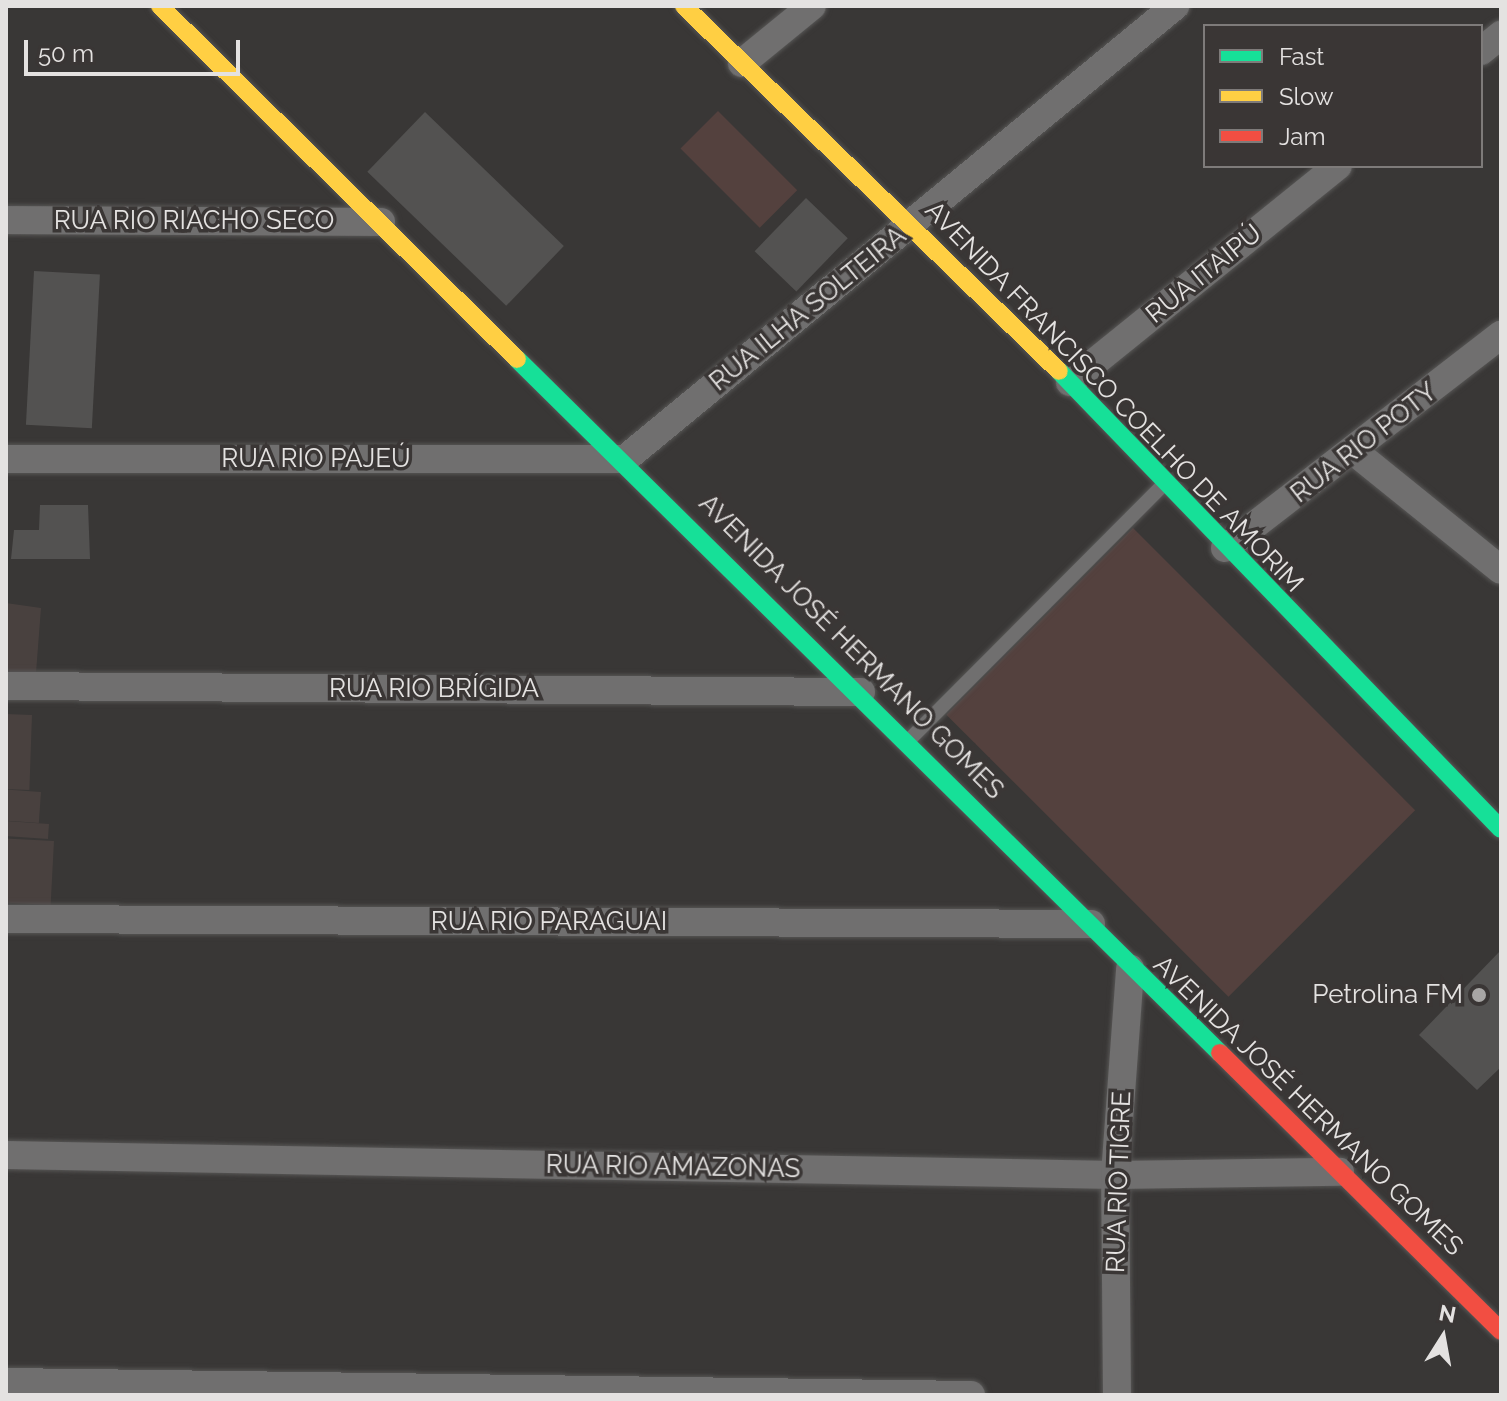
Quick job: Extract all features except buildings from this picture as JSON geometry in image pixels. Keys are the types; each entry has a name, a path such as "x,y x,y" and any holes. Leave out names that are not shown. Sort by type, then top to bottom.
{"street":[{"name":"AVENIDA JOSÉ HERMANO GOMES","path":"160,6 861,692 1091,924 1130,969 1501,1331"},
{"name":"AVENIDA FRANCISCO COELHO DE AMORIM","path":"684,6 1070,382 1225,548 1501,829"},
{"path":"742,63 812,6"},
{"name":"RUA ILHA SOLTEIRA","path":"625,459 1175,6"},
{"path":"1483,49 1501,35"},
{"name":"RUA ITAIPÚ","path":"1070,382 1336,168"},
{"name":"RUA RIO RIACHO SECO","path":"6,220 381,222"},
{"name":"RUA RIO POTY","path":"1225,548 1356,453 1501,335"},
{"path":"1356,453 1501,570"},
{"name":"RUA RIO PAJEÚ","path":"6,459 625,459"},
{"name":"RUA RIO BRÍGIDA","path":"6,686 861,692"},
{"name":"RUA RIO PARAGUAI","path":"6,919 1091,924"},
{"name":"RUA RIO TIGRE","path":"1117,1395 1115,1175 1130,969"},
{"name":"RUA RIO AMAZONAS","path":"6,1155 1115,1175 1340,1172"},
{"path":"6,1382 971,1395"}],"lane":[{"path":"909,740 1165,483"}],"shaded area":[{"path":"718,111 797,190 760,228 681,148"},
{"path":"1133,528 1415,810 1228,997 946,715"},
{"path":"6,603 41,608 36,673 6,672"},
{"path":"6,714 32,715 29,790 6,789"},
{"path":"6,790 41,792 39,823 6,821"},
{"path":"6,821 49,824 48,839 6,836"},
{"path":"6,838 54,841 51,905 6,903"}],"traffic: fast":[{"path":"517,359 1220,1053"},
{"path":"1059,371 1501,829"}],"traffic: slow":[{"path":"160,6 517,359"},
{"path":"684,6 1059,371"}],"traffic: jam":[{"path":"1220,1053 1501,1331"}],"place":[{"name":"Petrolina FM","path":"1479,995"}]}
